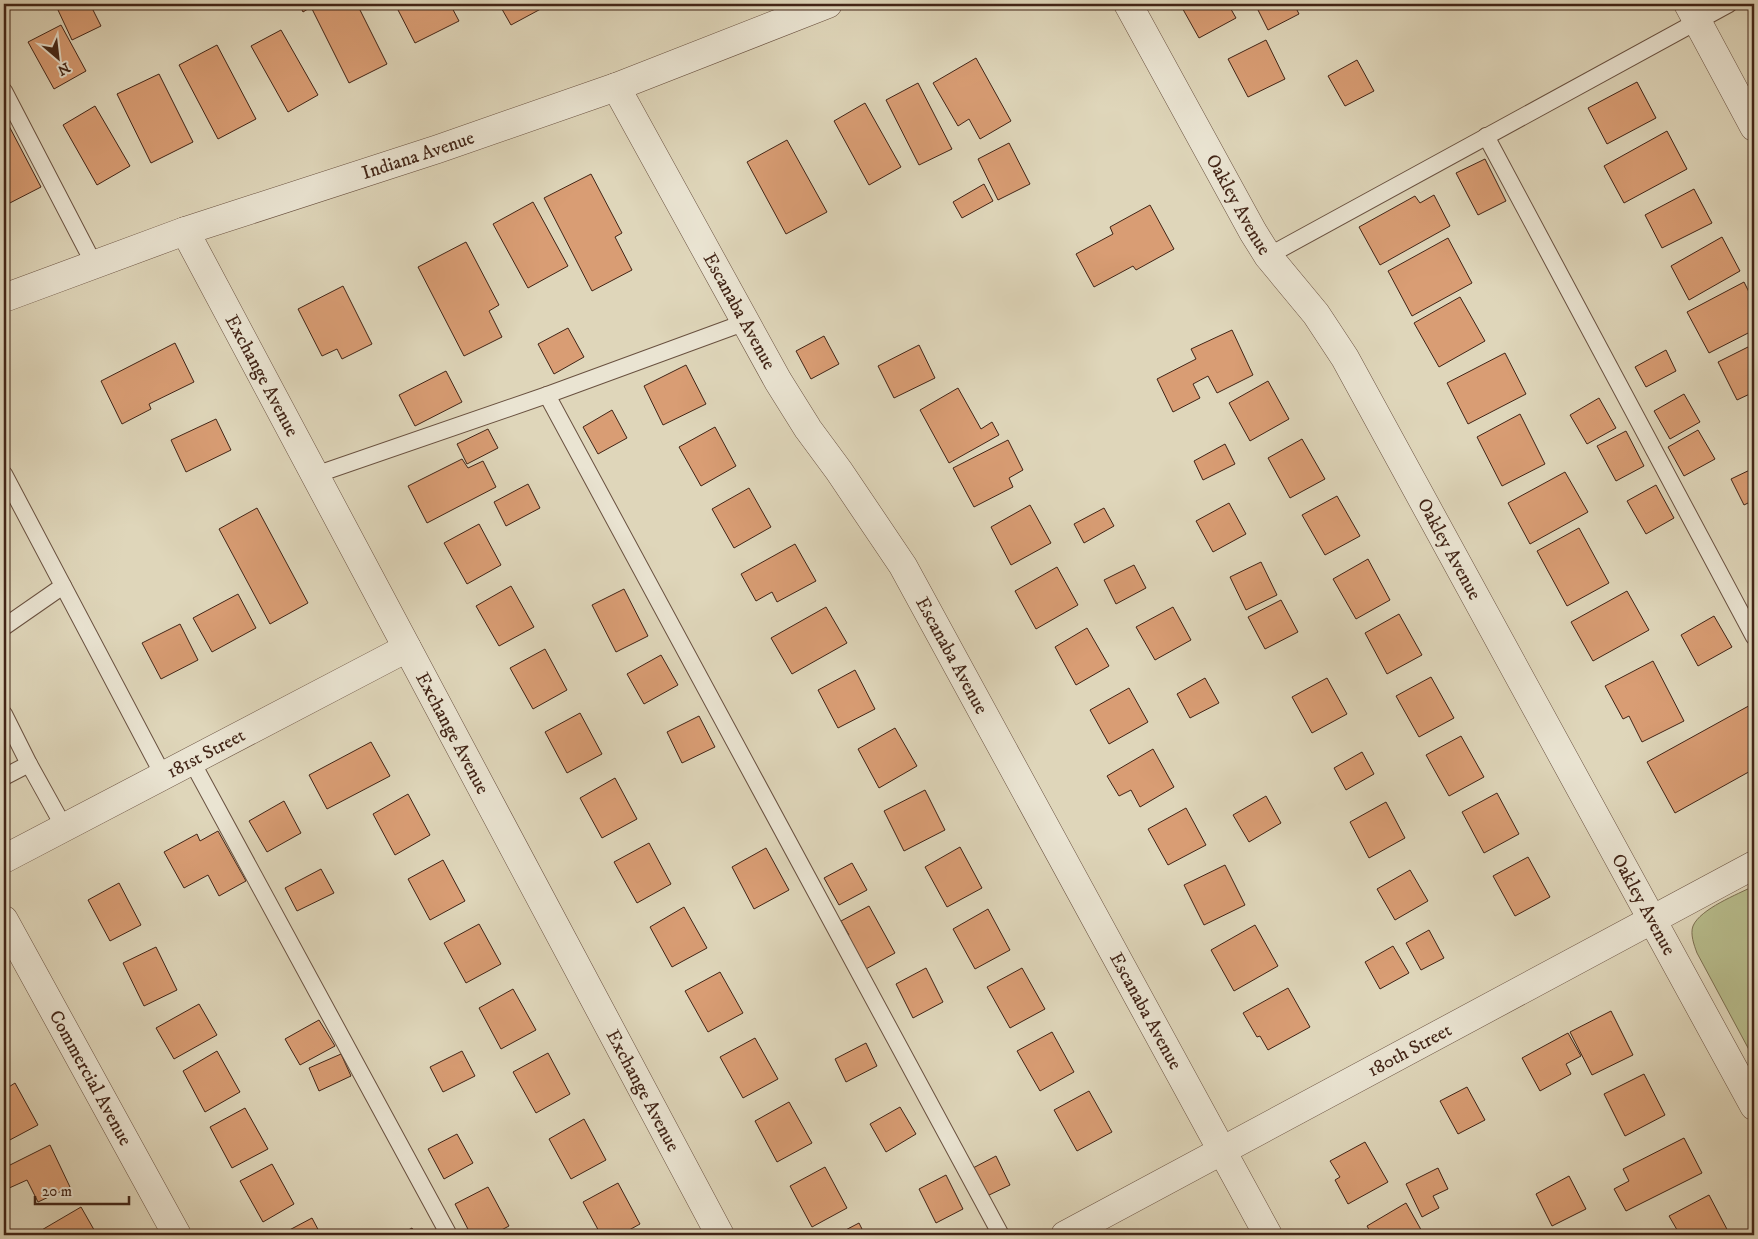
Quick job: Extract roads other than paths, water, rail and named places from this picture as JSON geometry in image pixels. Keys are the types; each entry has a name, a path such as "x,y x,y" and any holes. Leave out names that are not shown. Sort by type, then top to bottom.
{"street":[{"name":"Indiana Avenue","path":"4,298 185,231 438,149 616,87 828,4"},
{"name":"Oakley Avenue","path":"1128,4 1249,225 1268,256 1316,314 1345,358 1654,919 1754,1106"},
{"path":"1693,12 1754,127"},
{"name":"Escanaba Avenue","path":"616,87 746,322 808,429 839,470 903,566 1268,1235"},
{"name":"Exchange Avenue","path":"185,231 720,1235"},
{"name":"181st Street","path":"4,859 407,648"},
{"name":"180th Street","path":"1065,1235 1754,865"},
{"name":"Commercial Avenue","path":"4,920 177,1235"}],"lane":[{"path":"1268,256 1486,136 1693,12 1729,4"},
{"path":"4,91 94,264"},
{"path":"1486,136 1754,637"},
{"path":"315,475 547,395 746,322"},
{"path":"547,395 1001,1235"},
{"path":"5,478 163,775"},
{"path":"4,627 63,586"},
{"path":"4,714 64,827"},
{"path":"191,760 450,1235"},
{"path":"4,777 29,764"}]}
